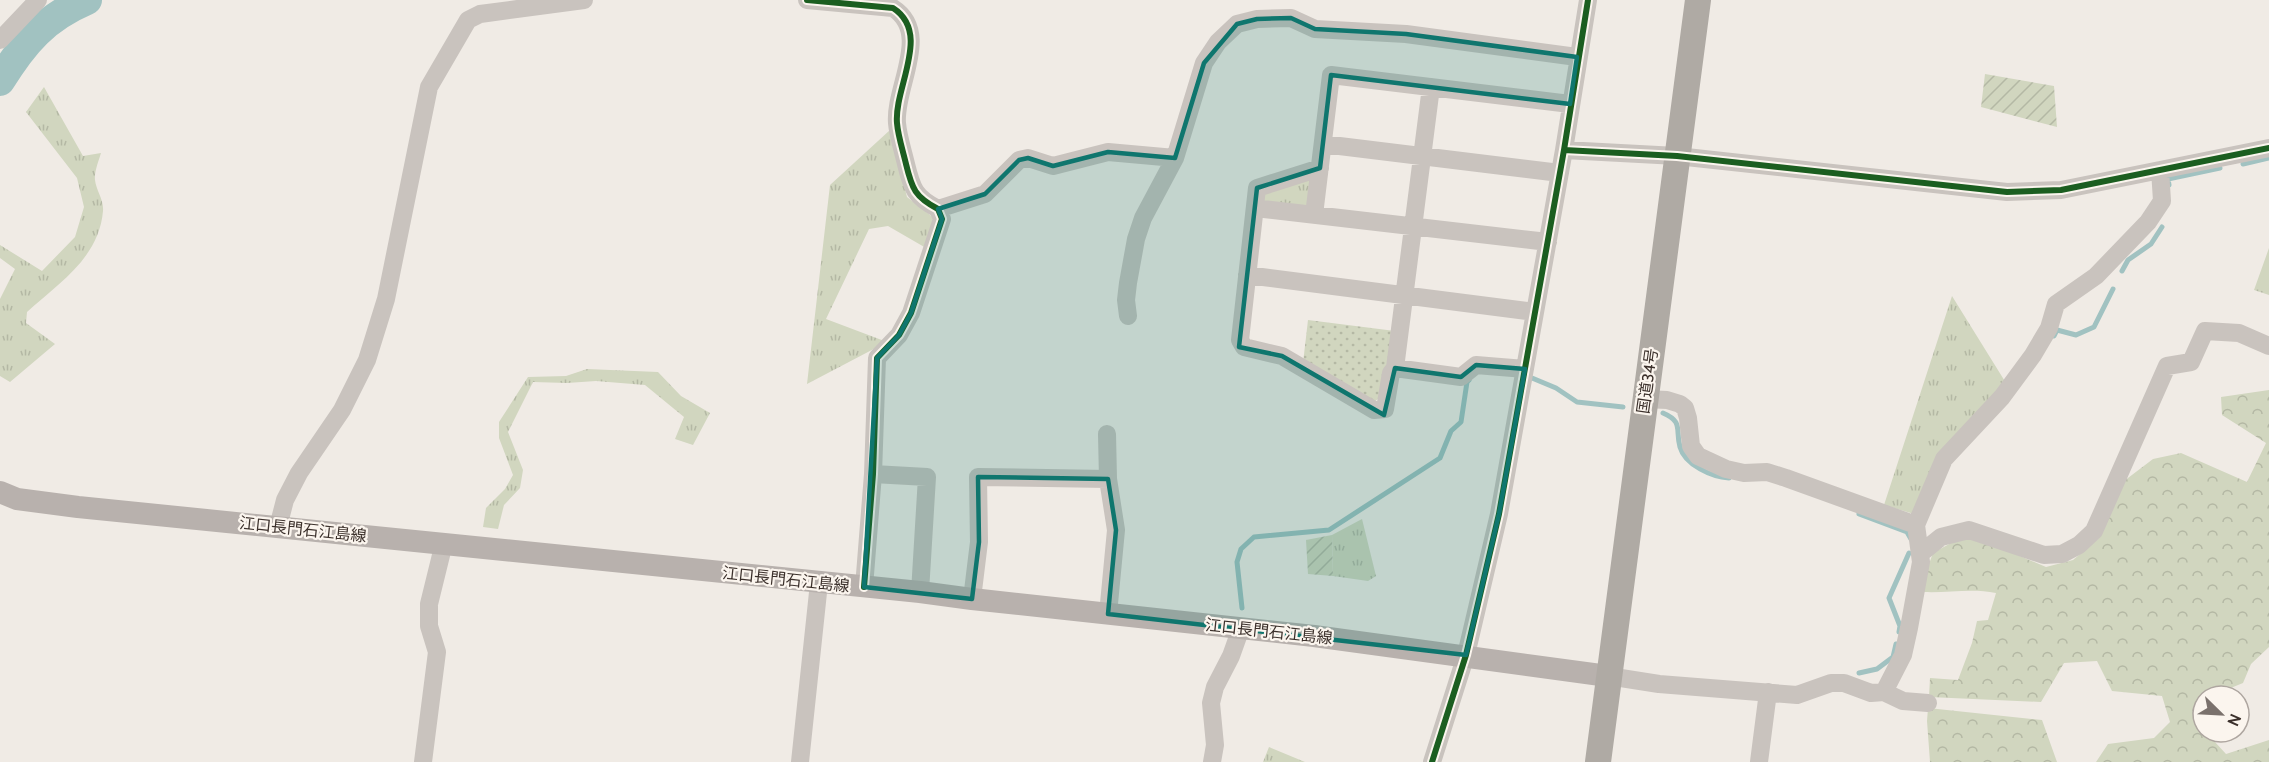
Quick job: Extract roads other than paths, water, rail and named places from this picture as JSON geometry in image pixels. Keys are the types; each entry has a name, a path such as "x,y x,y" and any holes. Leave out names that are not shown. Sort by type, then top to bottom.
{"highway":[{"name":"国道34号","path":"1598,762 1698,0"}],"main road":[{"name":"江口長門石江島線","path":"0,492 16,499 78,507 920,592 1466,655 1608,676"}],"street":[{"path":"0,40 38,0"},
{"path":"278,527 285,500 299,473 342,410 367,360 378,329 389,287 429,87 468,20 480,14 584,0"},
{"path":"807,0 893,8 903,15 909,24 911,35 906,80 901,93 897,122 912,188 923,201 939,209 985,194 1019,160 1028,158 1053,166 1108,152 1175,158"},
{"path":"1432,762 1466,655 1499,514 1564,150 1577,57 1588,0"},
{"path":"1128,316 1126,300 1136,239 1143,218 1175,158 1204,63 1218,42 1237,24 1257,19 1291,18 1315,28 1406,34 1577,57"},
{"path":"1314,215 1331,75 1570,104"},
{"path":"1320,168 1257,188 1240,340 1244,347 1282,356 1374,410 1385,409 1391,373 1395,368 1431,87"},
{"path":"1323,144 1560,173"},
{"path":"1564,150 1677,156 2007,192 2061,190 2269,148"},
{"path":"1884,692 1903,655 1921,562 1916,525 1944,459 2002,397 2033,356 2049,328 2056,304 2096,276 2148,222 2162,201 2160,170"},
{"path":"1255,208 1548,242"},
{"path":"864,586 873,474 877,358 900,335 910,313 942,219 939,209"},
{"path":"1247,275 1535,312"},
{"path":"1920,554 1941,537 1969,530 2044,555 2062,554 2079,545 2094,531 2167,366 2191,362 2205,331 2239,333 2269,346"},
{"path":"1395,368 1461,377 1476,365 1525,369"},
{"path":"1645,399 1667,400 1685,408 1691,446 1698,456 1710,462 1744,473 1767,472 1916,525"},
{"path":"1107,434 1108,479 1116,530 1108,614"},
{"path":"873,474 927,477 920,592"},
{"path":"972,599 980,542 978,477 1108,479"},
{"path":"423,762 436,652 429,626 429,604 444,543"},
{"path":"800,762 819,583"},
{"path":"1212,762 1215,745 1211,703 1215,687 1231,656 1241,628"},
{"path":"1608,676 1659,684 1797,695 1831,682 1844,683 1871,693 1884,692 1902,701 1928,703"},
{"path":"1759,762 1768,692"}],"waterway":[{"path":"0,81 18,54 47,23 87,0"},
{"path":"2243,164 2269,158"},
{"path":"2169,185 2168,179 2220,168"},
{"path":"2122,271 2128,260 2151,244 2162,227"},
{"path":"2054,336 2057,330 2076,335 2094,327 2113,289"},
{"path":"1532,378 1556,388 1577,402 1623,407"},
{"path":"1242,608 1237,562 1241,549 1254,537 1329,530 1440,458 1451,431 1461,422 1469,380"},
{"path":"1663,413 1670,416 1676,423 1680,447 1687,459 1700,469 1729,478"},
{"path":"1859,514 1907,532 1911,539"},
{"path":"1899,632 1900,626 1889,598 1909,553"},
{"path":"1859,673 1877,669 1893,657 1896,644"}]}
